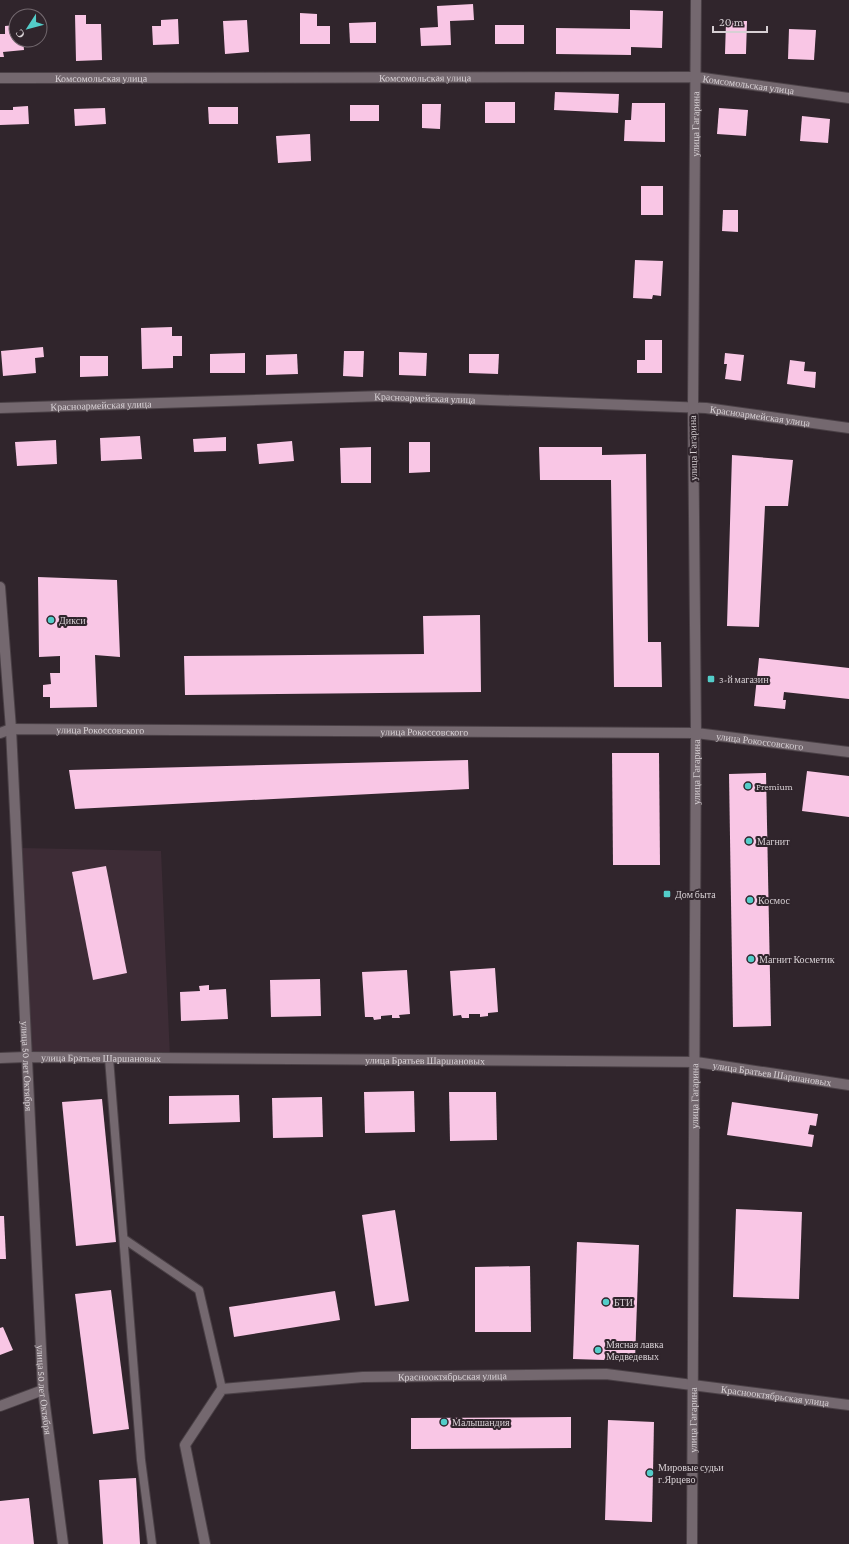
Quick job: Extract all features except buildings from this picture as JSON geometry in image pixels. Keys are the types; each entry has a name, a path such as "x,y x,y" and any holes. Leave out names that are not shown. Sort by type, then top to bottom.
{"street":[{"name":"улица Гагарина","path":"692,1544 696,1062 696,733 692,407 696,0"},
{"name":"Комсомольская улица","path":"0,78 696,77 849,98"},
{"name":"Красноармейская улица","path":"0,408 384,396 692,407 849,428"},
{"name":"улица 50 лет Октября","path":"0,587 11,729 43,1390 63,1544"},
{"name":"улица Рокоссовского","path":"0,733 11,729 696,733 849,752"},
{"name":"улица Братьев Шаршановых","path":"0,1058 696,1062 849,1086"},
{"name":"Краснооктябрьская улица","path":"222,1389 364,1377 606,1374 849,1405"},
{"path":"205,1544 185,1445 222,1389"},
{"path":"0,1406 43,1390"}],"lane":[{"path":"109,1058 141,1460 152,1544"},
{"path":"124,1239 199,1290 222,1389"}],"shaded area":[{"path":"22,848 161,851 170,1058 26,1057"}],"place":[{"name":"Дикси","path":"51,620"},
{"name":"3-й магазин","path":"711,679"},
{"name":"Premium","path":"748,786"},
{"name":"Магнит","path":"749,841"},
{"name":"Дом быта","path":"667,894"},
{"name":"Космос","path":"750,900"},
{"name":"Магнит Косметик","path":"751,959"},
{"name":"БТИ","path":"606,1302"},
{"name":"Мясная лавка Медведевых","path":"598,1350"},
{"name":"Малышандия","path":"444,1422"},
{"name":"Мировые судьи г.Ярцево","path":"650,1473"}]}
